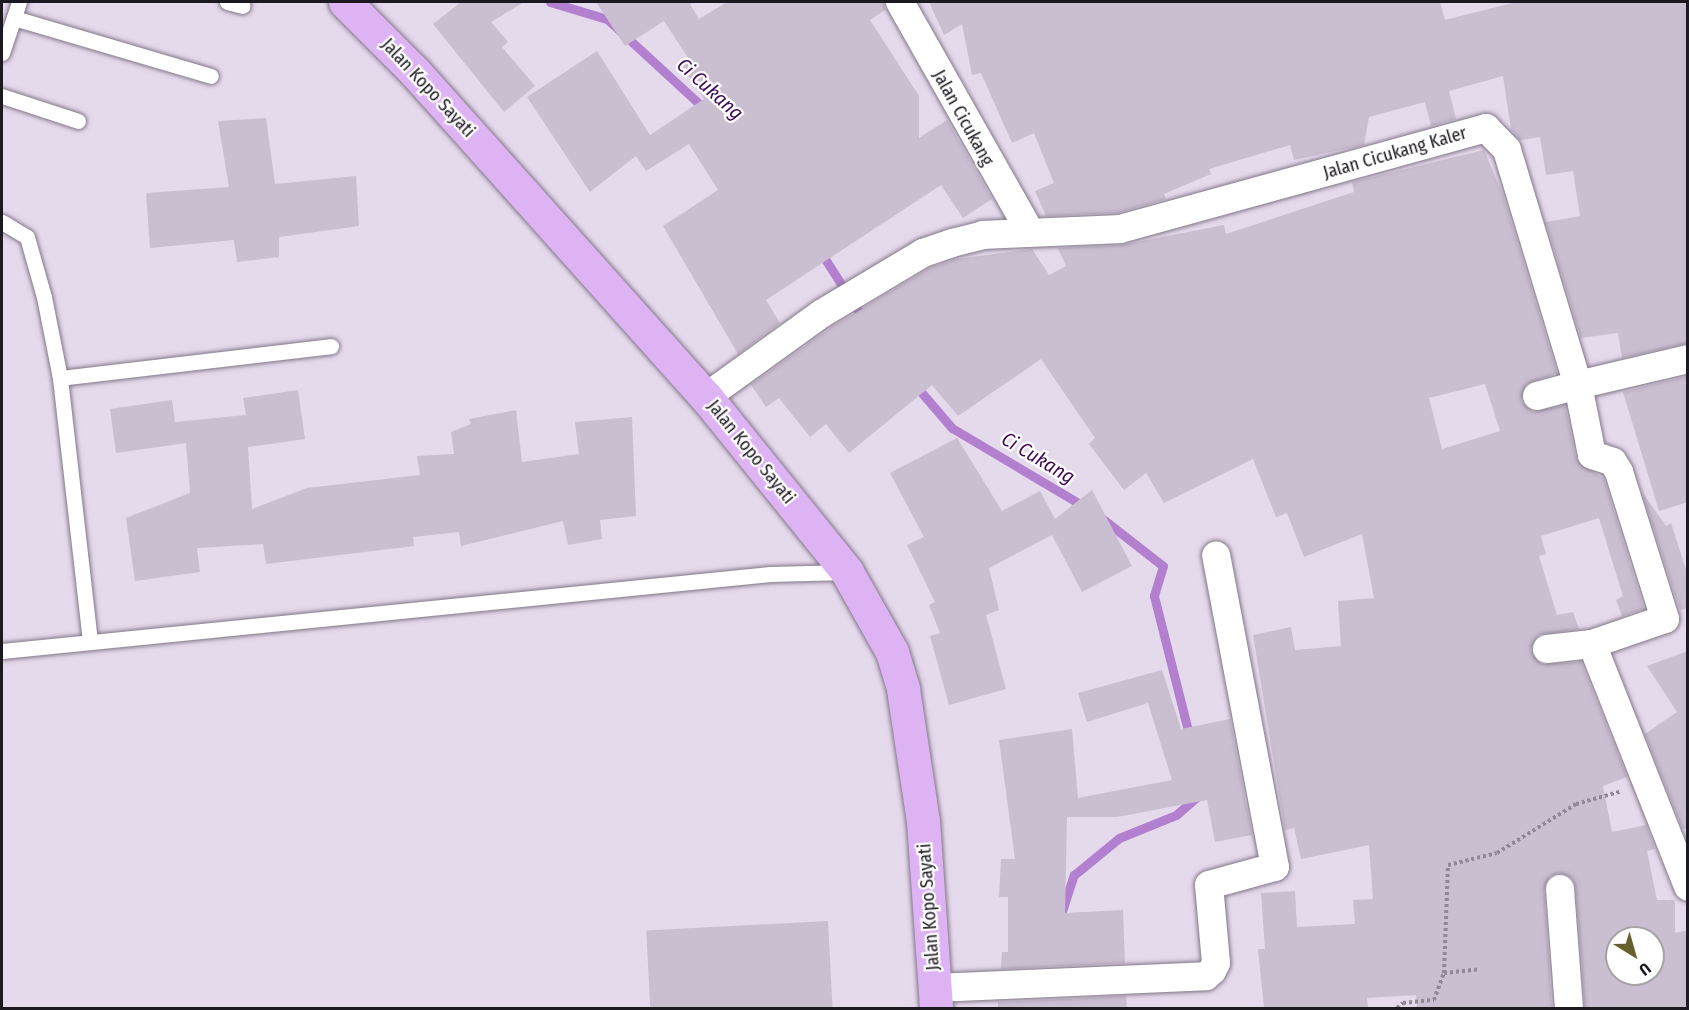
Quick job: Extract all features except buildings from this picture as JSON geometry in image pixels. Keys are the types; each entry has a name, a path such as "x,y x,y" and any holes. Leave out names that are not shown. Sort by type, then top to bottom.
{"main road":[{"name":"Jalan Kopo Sayati","path":"345,2 423,81 706,397 847,572 892,652 903,688 918,771 935,998"}],"street":[{"name":"Jalan Cicukang","path":"900,2 1030,232"},
{"name":"Jalan Cicukang Kaler","path":"1030,232 1081,235 1120,229 1486,128 1507,150 1578,385"},
{"path":"706,397 821,314 874,282 952,243 1030,232"},
{"path":"1537,396 1688,359"},
{"path":"1547,649 1592,644 1665,619 1619,472 1613,462 1592,454 1578,385"},
{"path":"935,998 1045,981 1206,976 1216,963 1209,885 1274,869 1216,556"},
{"path":"1592,644 1645,785 1686,873"},
{"path":"1560,890 1569,1008"}],"lane":[{"path":"2,53 19,2"},
{"path":"227,2 243,6"},
{"path":"14,18 211,76"},
{"path":"2,96 78,121"},
{"path":"2,222 27,237 60,378 90,640"},
{"path":"60,378 331,346"},
{"path":"2,651 90,640 770,574 847,572"}],"path":[{"path":"1397,1008 1403,1003 1434,1000 1444,973 1449,865 1497,853 1576,804 1645,785"},
{"path":"1444,973 1480,969"}],"waterway":[{"name":"Ci Cukang","path":"550,2 607,19 706,110"},
{"name":"Ci Cukang","path":"820,251 864,320"},
{"name":"Ci Cukang","path":"915,385 952,428 1085,507"},
{"name":"Ci Cukang","path":"1099,516 1163,566 1154,596 1190,738"},
{"name":"Ci Cukang","path":"1062,911 1074,875 1119,838 1176,815 1200,794"}]}
